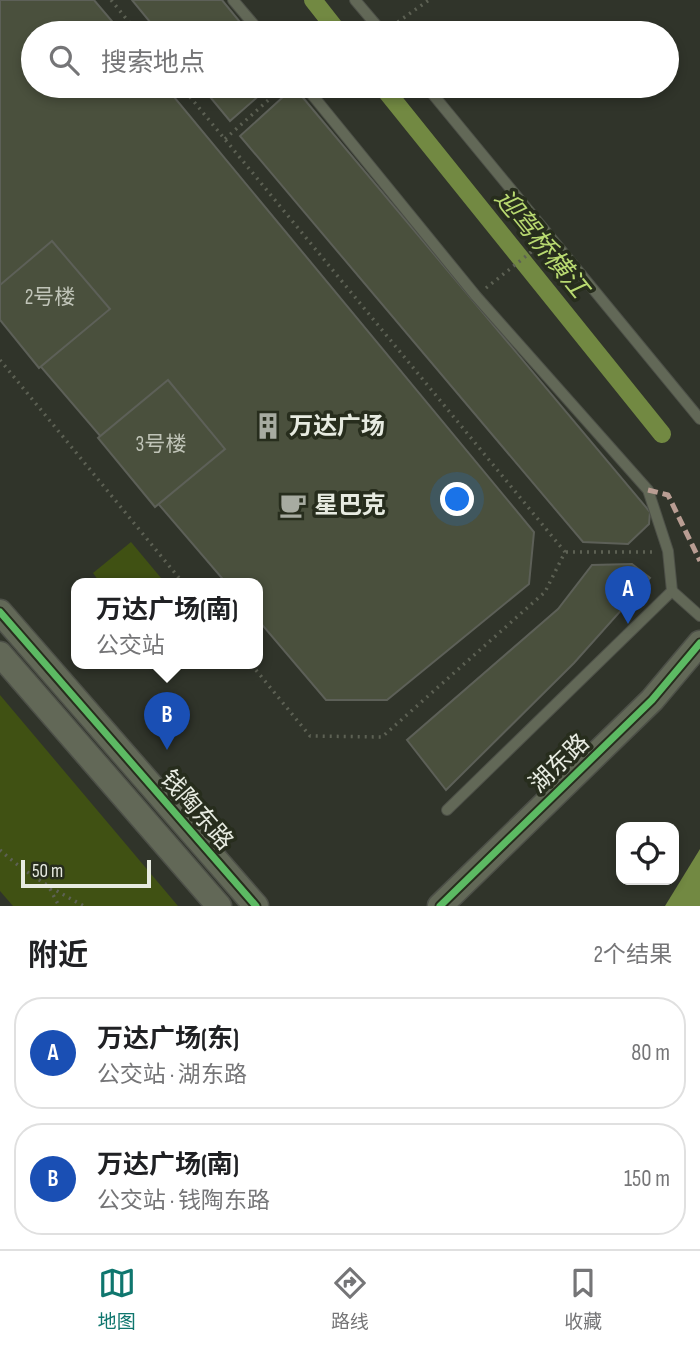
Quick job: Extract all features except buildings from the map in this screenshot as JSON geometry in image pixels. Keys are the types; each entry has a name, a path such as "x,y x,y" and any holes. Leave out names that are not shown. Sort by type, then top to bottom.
{"street":[{"name":"钱陶东路","path":"0,612 256,906"},
{"name":"湖东路","path":"440,906 652,700 700,643"},
{"name":"钱陶东路","path":"0,654 219,906"}],"lane":[{"path":"233,0 251,21"},
{"path":"355,0 373,21"},
{"path":"314,98 476,296 648,489 668,551 672,591 700,616"},
{"path":"436,98 700,419"},
{"path":"447,810 672,591"}],"path":[{"path":"111,0 128,21"},
{"path":"400,21 429,0"},
{"path":"191,98 565,552"},
{"path":"225,139 271,98"},
{"path":"492,283 550,237"},
{"path":"0,360 179,578"},
{"path":"565,552 668,551"},
{"path":"255,669 310,736 382,737 545,592 565,552"},
{"path":"0,850 49,887 84,906"},
{"path":"49,887 58,906"}],"shaded area":[{"path":"131,542 161,578 97,578 93,573"},
{"path":"0,695 178,906 13,906 0,891"},
{"path":"700,849 700,906 665,906"}],"waterway":[{"name":"迎驾桥横江","path":"313,0 330,21"},
{"name":"迎驾桥横江","path":"392,98 662,434"}],"marked path":[{"path":"648,490 668,495 700,561"}],"cycle path":[{"path":"0,612 256,906"},
{"path":"440,906 652,700 700,643"}],"place":[{"name":"万达广场","path":"268,426"},
{"name":"星巴克","path":"293,505"},
{"name":"万达广场(东)","path":"628,624"},
{"name":"万达广场(南)","path":"167,750"}]}
